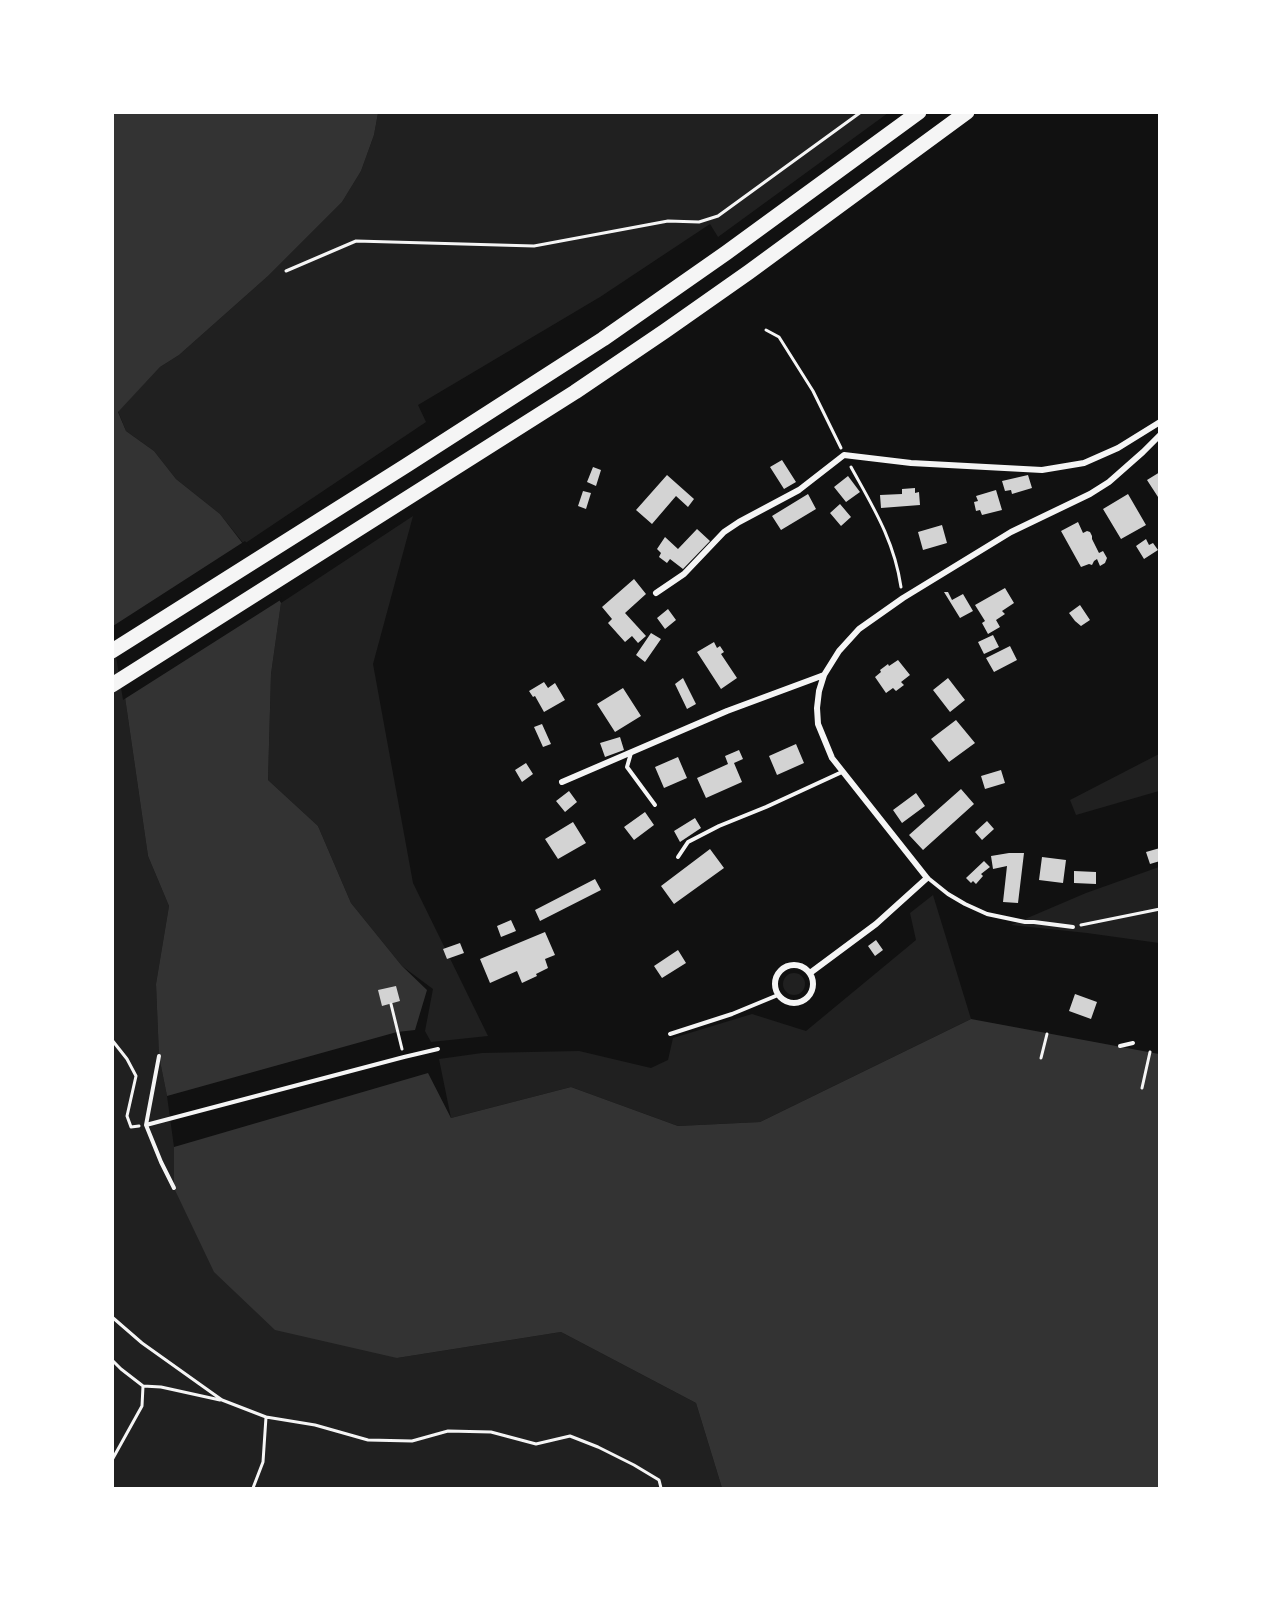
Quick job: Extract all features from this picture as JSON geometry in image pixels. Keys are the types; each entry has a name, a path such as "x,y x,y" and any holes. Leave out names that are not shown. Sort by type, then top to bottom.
{"highway":[{"path":"112,651 603,339 726,253 919,112"},
{"path":"112,685 557,404 666,331 967,112"}],"street":[{"path":"656,593 684,574 724,532 799,490 844,455 911,463 1042,470 1084,463 1118,448 1160,422"},
{"path":"810,973 876,924 927,878 832,758 818,724 817,708 824,675 847,641 859,628 877,615 1011,532 1090,494 1109,482 1160,435"},
{"path":"562,782 727,711 824,675"},
{"path":"799,966 810,973 814,985 810,996 805,1000 794,1004 778,995 777,976 786,967 799,966"}],"lane":[{"path":"631,752 627,767 655,805"},
{"path":"678,857 688,842 842,772"},
{"path":"927,878 948,894 987,914 1025,922 1073,927"},
{"path":"670,1034 732,1014 778,995"},
{"path":"1120,1046 1133,1043"},
{"path":"147,1125 404,1056 438,1049"},
{"path":"159,1056 147,1125 174,1188"}],"path":[{"path":"286,271 356,241 534,246 668,221 699,222 718,216 861,112"},
{"path":"1073,927 1160,909"},
{"path":"391,1004 404,1056"},
{"path":"1041,1058 1047,1034"},
{"path":"112,1040 127,1059 136,1076 127,1116 131,1127 147,1125"},
{"path":"1142,1088 1150,1052"},
{"path":"112,1317 142,1343 222,1400"},
{"path":"112,1360 143,1386 161,1387 222,1400 266,1417 315,1425 368,1440 412,1441 448,1431 491,1432 536,1444 570,1436 634,1465 659,1480 661,1488"},
{"path":"112,1460 142,1406 143,1386"},
{"path":"253,1488 263,1462 266,1417"}],"shaded area":[{"path":"112,113 378,113 374,135 361,171 342,202 268,276 179,355 160,367 118,412 126,431 154,451 176,479 220,514 257,562 281,603 271,674 268,780 318,826 351,903 402,966 427,990 415,1030 397,1032 167,1096 159,1056 156,984 169,906 148,856 118,649 113,643"},
{"path":"378,113 888,113 718,237 710,224 600,297 418,405 426,422 244,544 220,514 176,479 154,451 126,431 118,411 160,367 179,355 268,276 342,202 361,171 374,135"},
{"path":"413,516 373,664 413,883 488,1036 431,1042 425,1031 433,989 402,966 351,903 318,826 268,780 271,674 281,603"},
{"path":"112,643 118,649 148,856 169,906 156,984 159,1056 174,1147 174,1188 397,1358 561,1332 696,1403 722,1488 113,1488"},
{"path":"1159,754 1159,791 1076,815 1070,800"},
{"path":"1159,867 1159,943 1011,925 1086,893"},
{"path":"933,895 971,1019 760,1122 678,1126 571,1087 451,1118 439,1059 482,1053 579,1051 651,1068 668,1060 673,1038 752,1014 806,1031 916,940 910,913"},
{"path":"794,973 802,976 805,984 802,992 794,995 786,992 783,984 786,976"},
{"path":"971,1019 1159,1054 1159,1488 722,1488 696,1403 561,1332 397,1358 275,1330 214,1272 174,1188 174,1147 428,1073 451,1118 571,1087 678,1126 760,1122"}],"pier":[{"path":"245,541 260,560 282,599 123,700 115,650 112,648 113,626"}],"building":[{"path":"782,460 796,482 784,489 770,467"},
{"path":"593,467 601,470 596,486 587,482"},
{"path":"1160,472 1160,496 1158,497 1147,480"},
{"path":"667,475 694,499 688,507 676,496 652,524 636,510"},
{"path":"1028,475 1032,488 1012,494 1011,490 1005,491 1002,481"},
{"path":"848,476 860,492 846,502 834,487"},
{"path":"915,488 915,493 919,492 920,505 881,508 880,495 902,494 902,489"},
{"path":"996,490 1002,510 982,515 980,510 976,511 974,502 978,501 976,496"},
{"path":"583,491 591,493 586,509 578,506"},
{"path":"808,494 816,509 781,530 772,516"},
{"path":"1128,494 1146,525 1121,539 1103,509"},
{"path":"840,504 851,517 841,526 830,513"},
{"path":"1078,522 1083,533 1090,532 1099,553 1103,551 1107,558 1100,566 1097,559 1092,565 1081,567 1061,531"},
{"path":"942,525 947,543 923,550 918,532"},
{"path":"697,529 710,541 683,569 670,559 667,563 659,557 661,553 657,549 665,537 678,549"},
{"path":"1146,539 1149,545 1153,543 1158,550 1144,559 1136,546"},
{"path":"634,579 646,594 625,613 646,636 638,643 632,636 625,642 608,623 612,619 602,607"},
{"path":"1005,588 1014,603 1002,611 1005,614 996,620 1000,627 988,634 982,623 985,621 975,605"},
{"path":"944,592 948,592 952,600 963,594 973,611 960,618"},
{"path":"1080,605 1090,620 1081,626 1069,613"},
{"path":"668,609 676,620 665,629 657,618"},
{"path":"651,633 661,639 645,662 636,655"},
{"path":"993,635 999,647 984,654 978,642"},
{"path":"714,642 717,648 720,646 724,652 721,654 737,678 721,689 697,652"},
{"path":"1010,646 1017,660 994,672 986,658"},
{"path":"898,660 910,675 901,682 904,685 896,691 893,688 886,693 875,677 888,664 889,666"},
{"path":"683,678 696,704 687,709 675,684"},
{"path":"948,678 965,700 950,712 933,690"},
{"path":"544,682 548,688 555,683 565,700 544,712 535,696 533,697 529,691"},
{"path":"623,688 641,716 615,732 597,704"},
{"path":"956,720 975,743 949,762 931,739"},
{"path":"542,724 551,744 543,747 534,727"},
{"path":"620,737 624,750 605,757 600,743"},
{"path":"796,744 804,763 777,775 769,756"},
{"path":"739,750 743,759 734,763 742,782 706,798 697,778 728,764 725,756"},
{"path":"678,757 687,778 664,788 655,767"},
{"path":"526,763 533,774 522,782 515,770"},
{"path":"1001,770 1005,783 985,789 981,776"},
{"path":"961,789 974,804 923,850 909,835"},
{"path":"569,791 577,802 565,812 556,801"},
{"path":"916,793 925,806 902,823 893,810"},
{"path":"645,812 654,825 634,840 624,827"},
{"path":"695,818 701,828 680,842 674,831"},
{"path":"987,821 994,829 982,840 975,832"},
{"path":"573,822 586,843 558,859 545,839"},
{"path":"1160,848 1160,861 1150,864 1146,852"},
{"path":"710,849 724,868 674,904 661,886"},
{"path":"1024,853 1018,903 1003,902 1007,866 993,869 991,856"},
{"path":"1042,857 1066,860 1063,883 1039,880"},
{"path":"984,861 990,867 981,874 983,876 976,884 973,881 971,883 966,878"},
{"path":"1074,871 1096,872 1096,884 1074,883"},
{"path":"595,879 601,890 540,921 535,910"},
{"path":"511,920 516,931 501,937 497,926"},
{"path":"545,932 555,955 545,959 548,968 522,983 517,971 490,983 480,959"},
{"path":"876,940 883,950 875,956 868,946"},
{"path":"460,943 464,953 447,959 443,949"},
{"path":"678,950 686,963 662,978 654,966"},
{"path":"396,986 400,1001 382,1006 378,990"},
{"path":"1075,994 1097,1002 1091,1019 1069,1011"}]}
